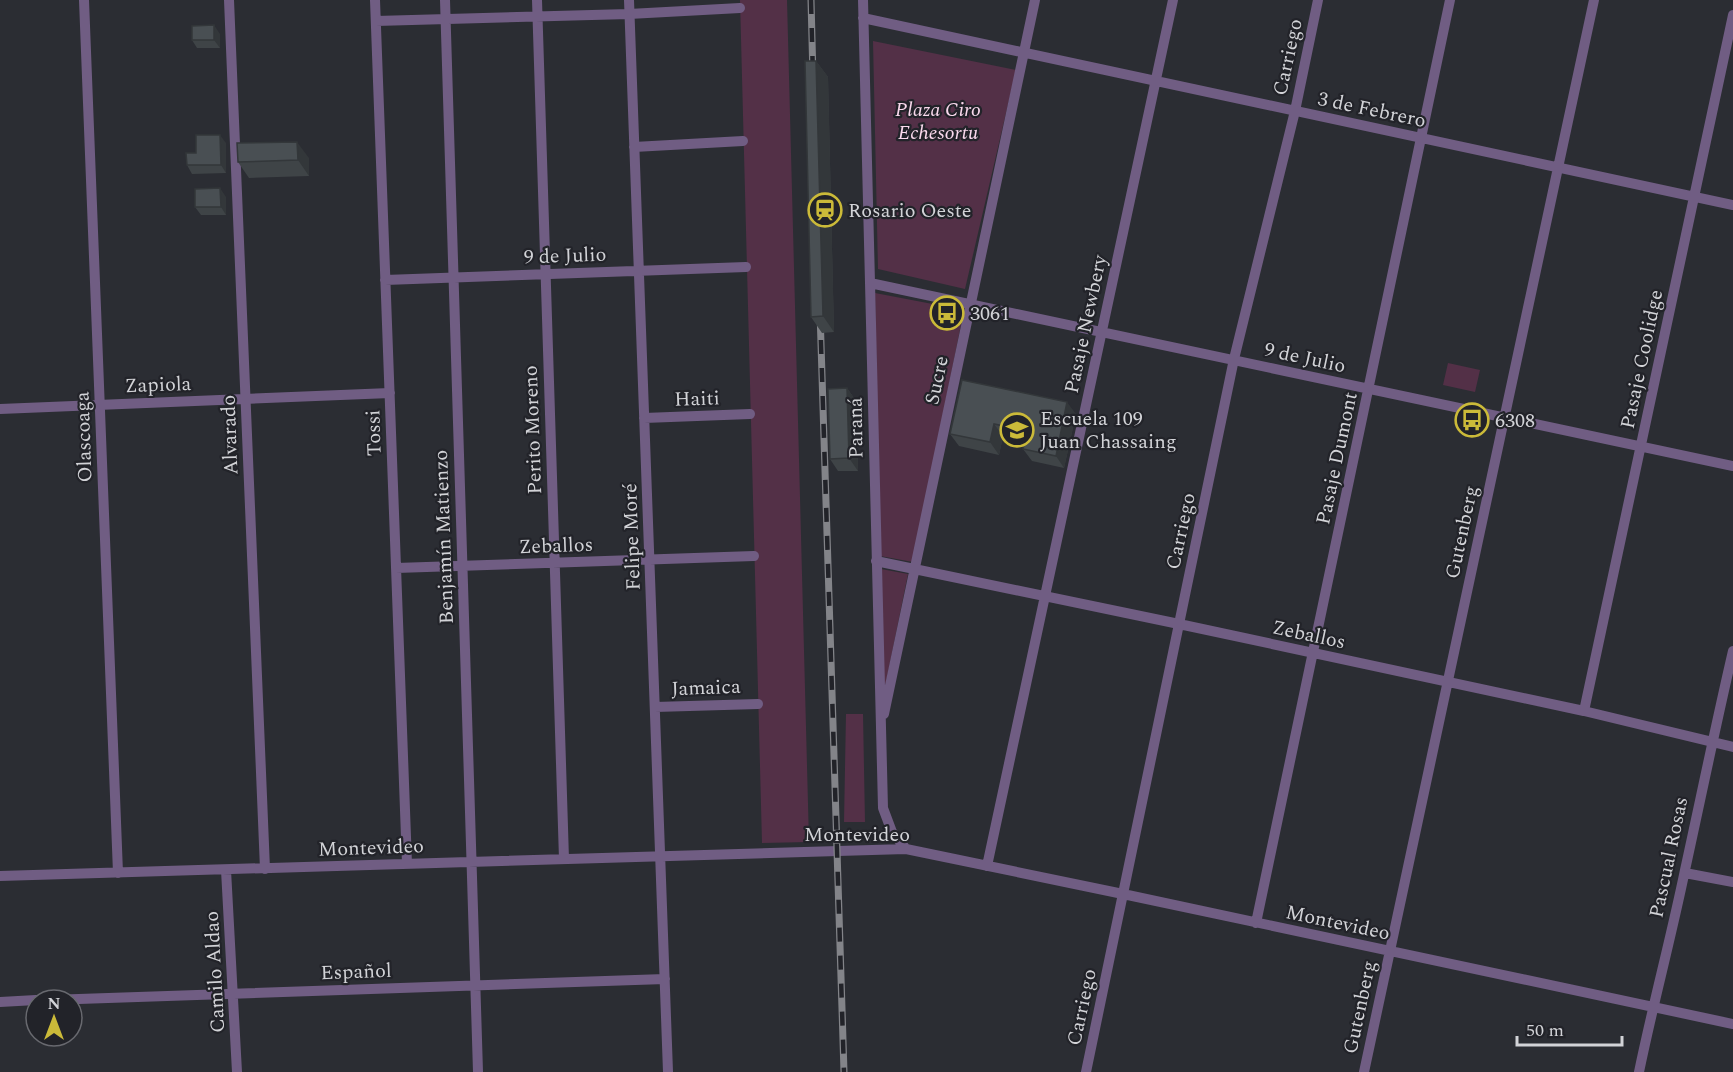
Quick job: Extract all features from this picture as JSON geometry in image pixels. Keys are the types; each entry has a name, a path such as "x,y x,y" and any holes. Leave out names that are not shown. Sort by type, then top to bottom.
{"street":[{"name":"Olascoaga","path":"84,0 118,873"},
{"name":"Alvarado","path":"230,0 266,869"},
{"name":"Tossi","path":"375,0 407,864"},
{"name":"Benjamín Matienzo","path":"445,0 478,1072"},
{"name":"Perito Moreno","path":"537,0 564,859"},
{"name":"Felipe Moré","path":"629,0 668,1072"},
{"name":"Paraná","path":"863,0 882,808 892,832 906,849"},
{"name":"Sucre","path":"880,732 1035,0"},
{"name":"Pasaje Newbery","path":"987,866 1173,0"},
{"name":"Carriego","path":"1086,1072 1234,359 1294,111 1318,0"},
{"name":"Pasaje Dumont","path":"1256,923 1450,0"},
{"name":"Gutenberg","path":"1364,1072 1594,0"},
{"path":"376,21 629,14 740,8"},
{"name":"Pasaje Coolidge","path":"1584,711 1733,15"},
{"name":"3 de Febrero","path":"863,18 1733,205"},
{"path":"634,147 743,141"},
{"name":"9 de Julio","path":"386,280 747,267"},
{"name":"9 de Julio","path":"870,283 1733,466"},
{"name":"Zapiola","path":"0,409 390,393"},
{"name":"Haiti","path":"644,418 750,414"},
{"name":"Zeballos","path":"396,568 754,556"},
{"name":"Zeballos","path":"876,561 1584,711 1733,747"},
{"name":"Pascual Rosas","path":"1639,1072 1733,651"},
{"name":"Jamaica","path":"655,707 758,704"},
{"name":"Montevideo","path":"0,876 906,849 1733,1024"},
{"name":"Camilo Aldao","path":"226,870 237,1072"},
{"path":"1685,873 1733,882"},
{"name":"Español","path":"84,999 665,979"},
{"path":"0,1002 24,1001"}],"green space":[{"path":"740,0 787,0 809,842 762,843"},
{"name":"Plaza Ciro Echesortu","path":"873,41 1016,70 965,289 878,269"},
{"path":"875,293 964,310 913,562 880,556"},
{"path":"1448,363 1480,370 1475,392 1443,385"},
{"path":"881,569 908,574 884,692"},
{"path":"846,714 863,714 865,822 844,822"}],"building":[{"path":"214,25 214,40 192,40 192,26"},
{"path":"805,61 816,61 823,316 811,317"},
{"path":"196,135 220,135 221,165 187,165 186,153 196,153"},
{"path":"297,142 298,160 238,162 237,143"},
{"path":"220,188 221,207 195,207 195,189"},
{"name":"Escuela 109 Juan Chassaing","path":"962,380 1067,402 1056,456 1023,449 1027,431 994,424 990,442 950,434"},
{"path":"847,388 849,458 830,459 828,389"}],"railway":[{"path":"811,0 813,78"},
{"path":"820,312 844,1072"}],"place":[{"name":"Rosario Oeste","path":"825,210"},
{"name":"3061","path":"947,313"},
{"name":"6308","path":"1472,420"},
{"name":"Escuela 109 Juan Chassaing","path":"1017,430"}]}
